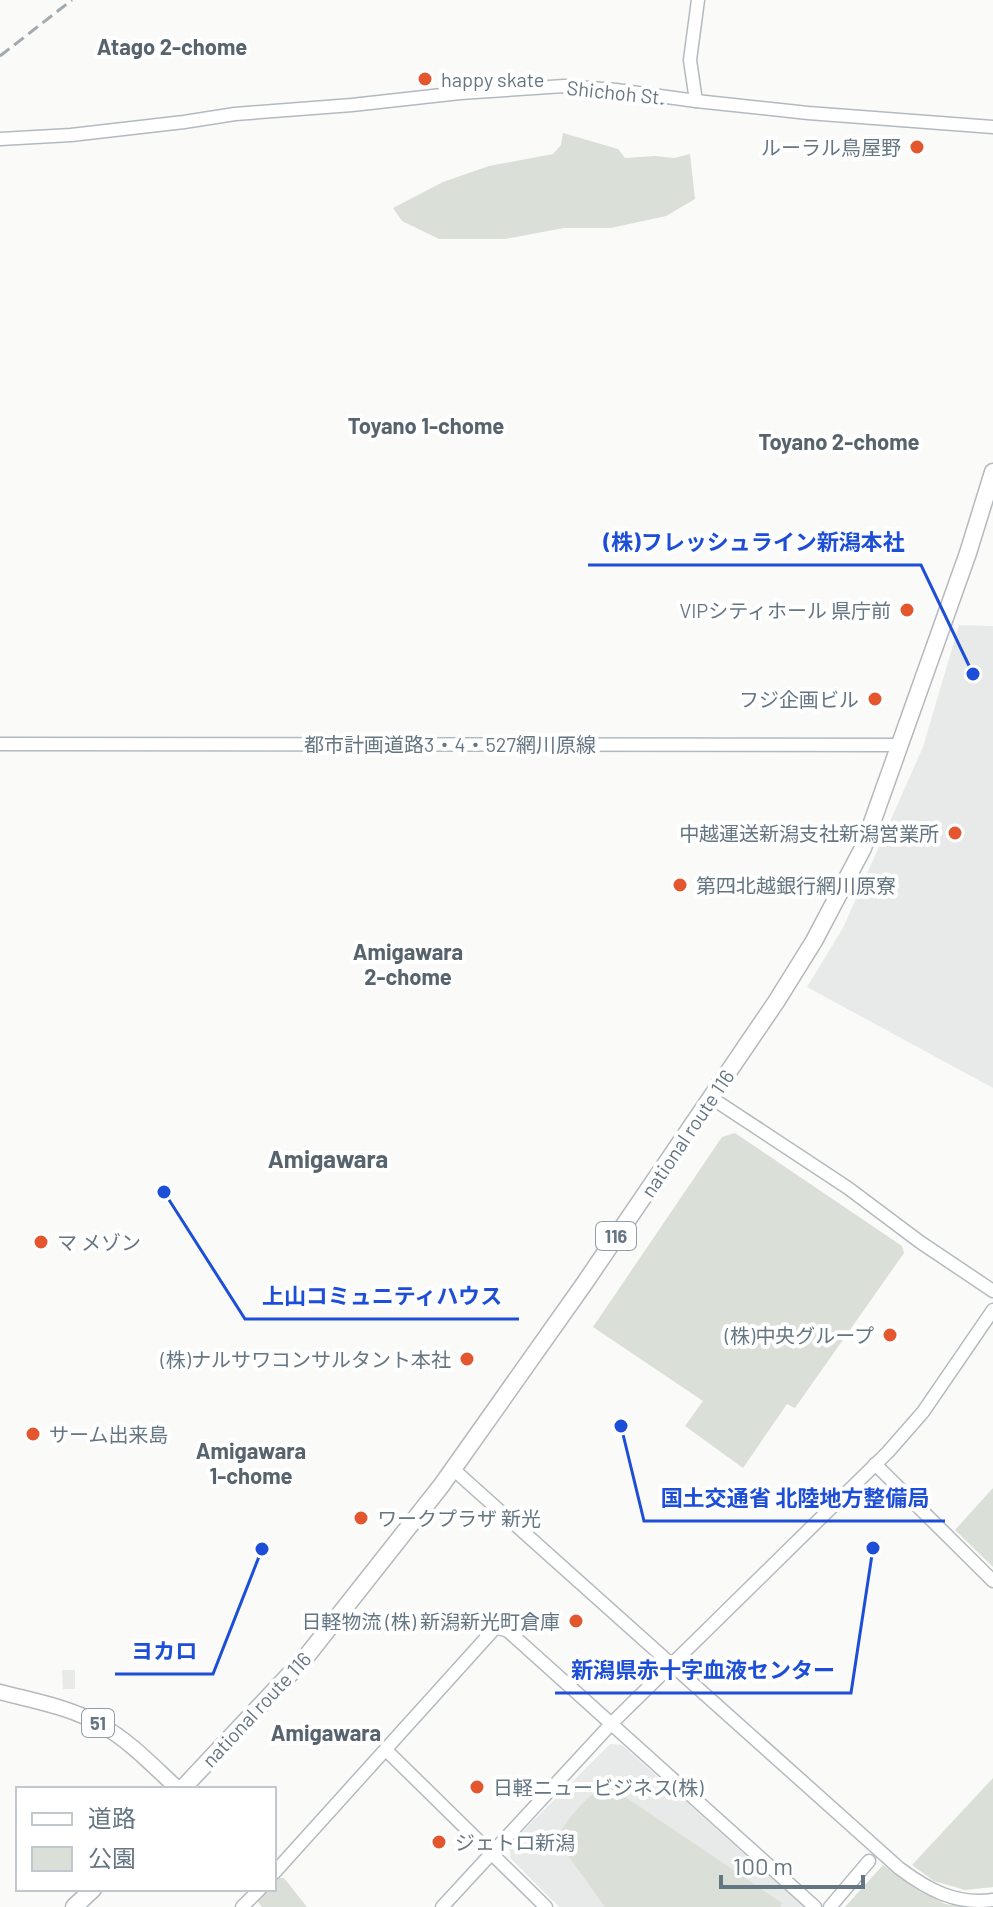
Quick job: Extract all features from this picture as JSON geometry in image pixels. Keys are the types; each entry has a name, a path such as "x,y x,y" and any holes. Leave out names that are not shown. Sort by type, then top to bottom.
{"highway":[{"name":"national route 116","path":"182,1787 306,1657 453,1469 584,1284 776,1002 814,941 863,848 963,567 993,472"},
{"path":"60,1907 77,1891"},
{"path":"74,1907 91,1891"}],"main road":[{"name":"51","path":"4,1697 49,1704 101,1725 131,1746 178,1787"}],"street":[{"path":"696,101 690,60 698,0"},
{"name":"Shichoh St.","path":"0,139 71,135 235,114 564,86 904,121 993,127"},
{"name":"都市計画道路3・4・527網川原線","path":"0,744 901,745"},
{"path":"710,1097 848,1188 993,1291"},
{"path":"442,1907 611,1724 875,1464 923,1412 993,1310"},
{"path":"875,1464 993,1581"},
{"path":"453,1469 889,1860 915,1880 946,1897 964,1901 993,1900"},
{"path":"276,1871 496,1627 508,1631 815,1907"},
{"path":"386,1750 546,1907"},
{"path":"830,1907 869,1861"},
{"path":"242,1907 258,1891"}],"shaded area":[{"path":"959,625 993,626 993,1088 807,987 843,928 923,747"},
{"path":"62,1670 75,1670 75,1689 63,1689"},
{"path":"610,1744 622,1745 804,1907 559,1907 511,1859 509,1845"}],"green space":[{"path":"563,133 618,149 625,158 674,158 690,154 695,199 666,216 611,228 564,228 505,239 439,239 402,221 393,208 443,182 489,166 553,154 561,145"},
{"path":"735,1133 902,1246 904,1253 795,1408 787,1404 743,1468 685,1426 703,1401 593,1327 722,1137"},
{"path":"993,1488 993,1567 955,1530"},
{"path":"993,1778 993,1887 965,1890 934,1881 912,1865"},
{"path":"606,1784 782,1903 780,1907 605,1907 556,1839 578,1808"},
{"path":"883,1865 919,1891 945,1904 966,1907 845,1907"},
{"path":"284,1878 307,1907 262,1907 259,1898 265,1891 276,1891 276,1879"}],"railway":[{"path":"0,56 72,0"}],"place":[{"name":"happy skate","path":"425,79"},
{"name":"ルーラル鳥屋野","path":"917,147"},
{"name":"VIPシティホール 県庁前","path":"907,610"},
{"name":"(株)フレッシュライン新潟本社","path":"973,674"},
{"name":"フジ企画ビル","path":"875,699"},
{"name":"中越運送新潟支社新潟営業所","path":"955,833"},
{"name":"第四北越銀行網川原寮","path":"680,885"},
{"name":"上山コミュニティハウス","path":"164,1192"},
{"name":"マ メゾン","path":"41,1242"},
{"name":"(株)中央グループ","path":"890,1335"},
{"name":"(株)ナルサワコンサルタント本社","path":"467,1359"},
{"name":"国土交通省 北陸地方整備局","path":"621,1426"},
{"name":"サーム出来島","path":"33,1434"},
{"name":"ワークプラザ 新光","path":"361,1518"},
{"name":"新潟県赤十字血液センター","path":"873,1548"},
{"name":"ヨカロ","path":"262,1549"},
{"name":"日軽物流 (株) 新潟新光町倉庫","path":"576,1621"},
{"name":"日軽ニュービジネス(株)","path":"477,1787"},
{"name":"ジェトロ新潟","path":"439,1842"}],"district":[{"name":"Atago 2-chome","path":"172,46"},
{"name":"Toyano 1-chome","path":"426,425"},
{"name":"Toyano 2-chome","path":"839,441"},
{"name":"Amigawara 2-chome","path":"408,964"},
{"name":"Amigawara","path":"328,1158"},
{"name":"Amigawara 1-chome","path":"251,1462"},
{"name":"Amigawara","path":"326,1732"}]}
